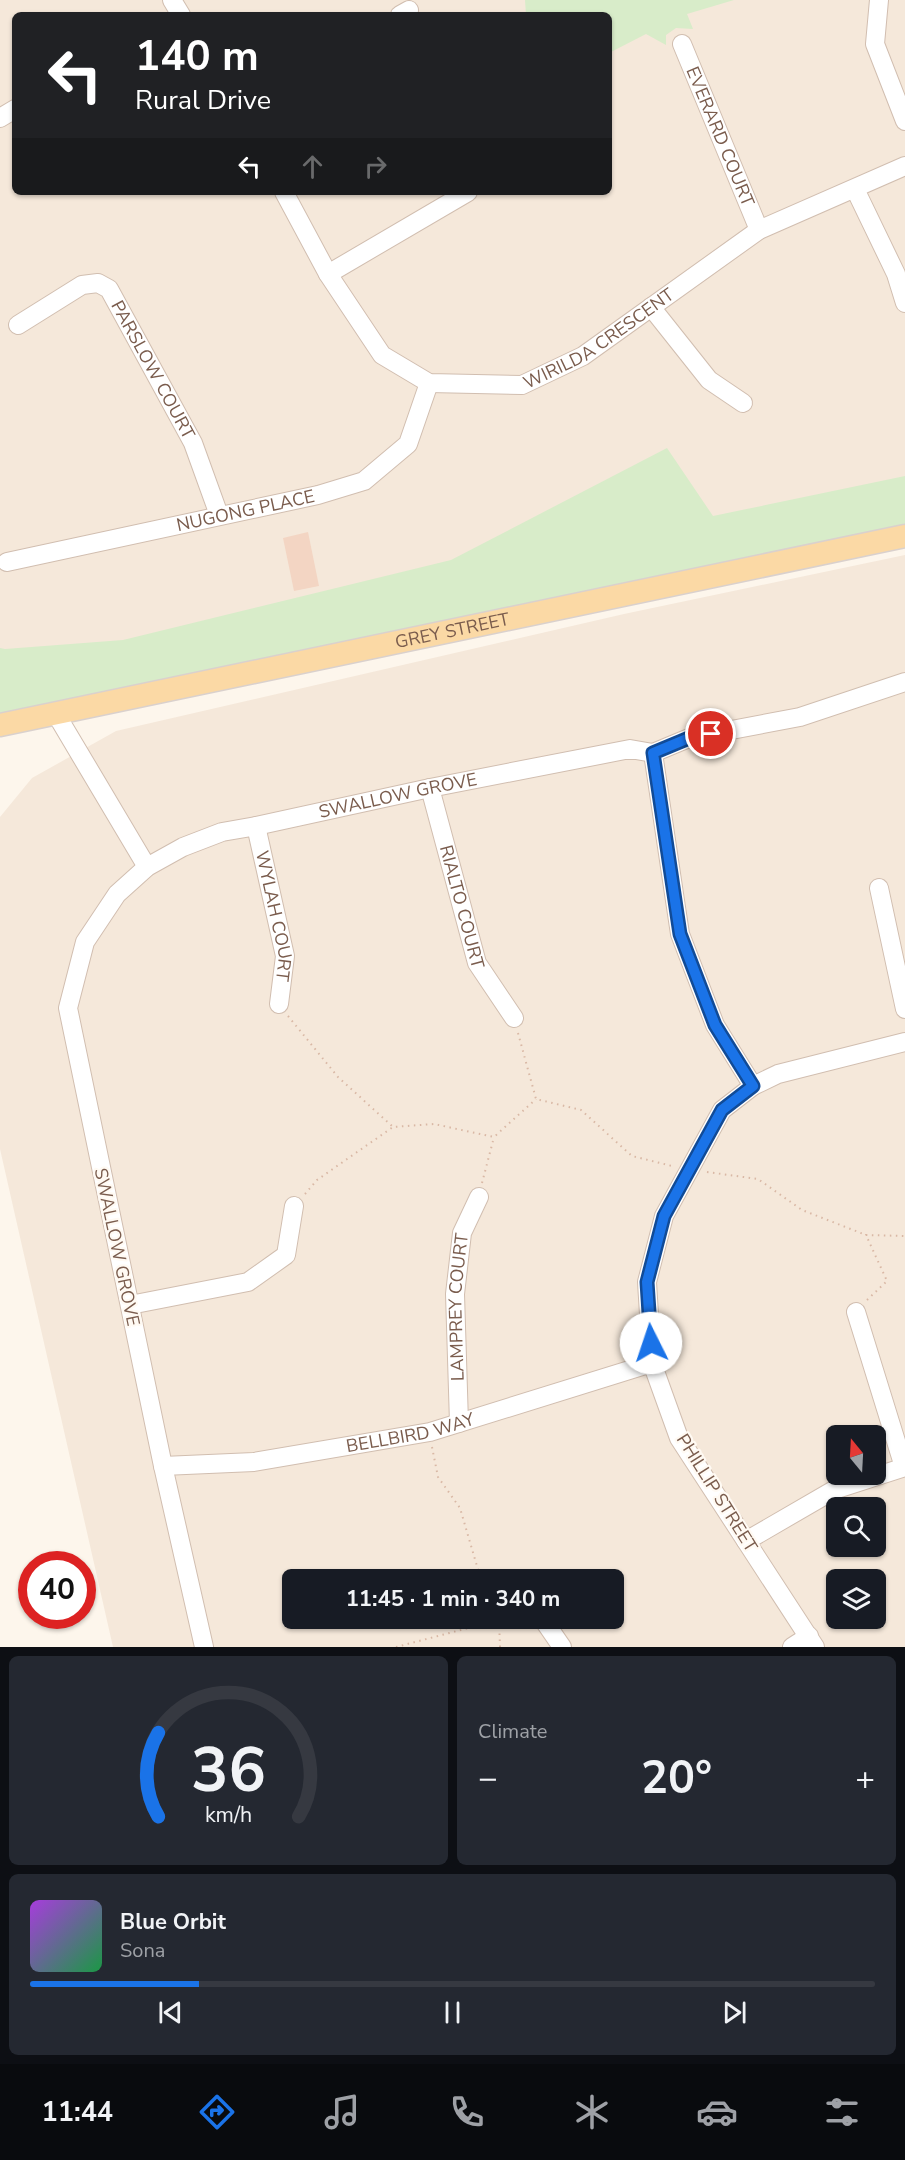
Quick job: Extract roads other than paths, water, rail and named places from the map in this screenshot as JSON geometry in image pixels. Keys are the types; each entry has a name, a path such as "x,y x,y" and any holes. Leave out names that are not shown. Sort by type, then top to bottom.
{"main road":[{"name":"GREY STREET","path":"0,725 905,536"}],"street":[{"path":"879,0 875,44 905,121"},
{"name":"EVERARD COURT","path":"682,44 759,230"},
{"name":"WIRILDA CRESCENT","path":"286,195 328,274 382,355 429,383 522,385 584,356 759,230 905,166"},
{"path":"855,189 896,274 905,303"},
{"path":"328,274 463,195"},
{"name":"PARSLOW COURT","path":"18,325 82,285 98,283 109,289 193,443 219,515"},
{"path":"651,307 709,380 743,403"},
{"name":"NUGONG PLACE","path":"7,562 318,495 364,481 408,444 429,383"},
{"path":"753,1086 715,1025 680,934 653,753 689,738 800,717 905,682"},
{"path":"56,714 147,867"},
{"name":"SWALLOW GROVE","path":"204,1647 163,1466 68,1008 86,942 117,894 147,867 183,847 222,832 630,748 653,753"},
{"name":"RIALTO COURT","path":"430,788 477,963 514,1018"},
{"name":"WYLAH COURT","path":"256,826 285,956 279,1004"},
{"path":"879,888 905,1009"},
{"name":"PHILLIP STREET","path":"812,1642 679,1438 652,1364 647,1282 664,1216 722,1110 753,1086 778,1074 905,1042"},
{"name":"LAMPREY COURT","path":"459,1423 455,1294 462,1233 479,1197"},
{"path":"130,1305 248,1282 286,1255 294,1206"},
{"path":"746,1541 834,1490 904,1467 856,1312"},
{"name":"BELLBIRD WAY","path":"163,1466 254,1462 430,1432 652,1364"},
{"path":"550,1629 562,1647"},
{"path":"792,1647 812,1642"}]}
